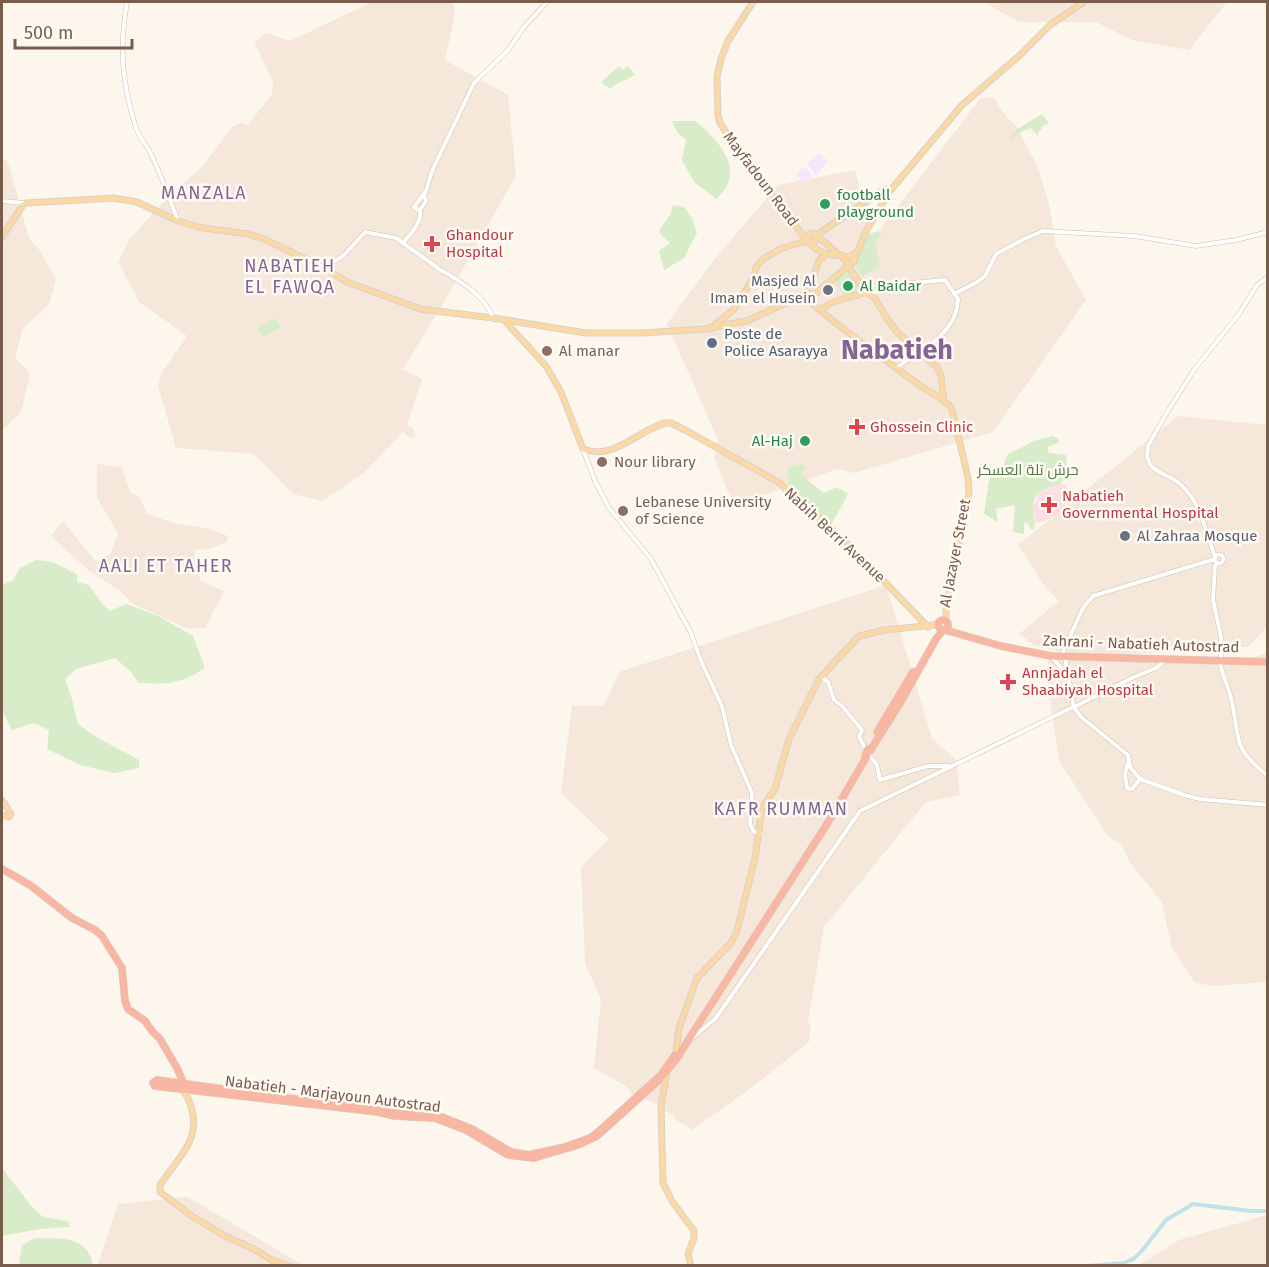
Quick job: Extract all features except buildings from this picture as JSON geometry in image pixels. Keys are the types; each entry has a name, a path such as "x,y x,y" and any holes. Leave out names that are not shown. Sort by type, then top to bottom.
{"highway":[{"name":"Zahrani - Nabatieh Autostrad","path":"942,626 1033,652 1160,662 1188,660"},
{"name":"Zahrani - Nabatieh Autostrad","path":"942,626 1001,646 1051,656 1268,661"},
{"name":"Nabatieh - Marjayoun Autostrad","path":"677,1053 687,1042 827,824 942,626"},
{"name":"Nabatieh - Marjayoun Autostrad","path":"155,1083 410,1115 439,1116 472,1129 519,1154 538,1155 597,1136 669,1067 868,753"},
{"path":"2,869 28,883 72,918 102,936 122,968 125,1001 128,1009 146,1021 160,1039 177,1068 183,1086"}],"main road":[{"name":"Mayfadoun Road","path":"753,2 728,41 721,59 717,76 720,123 738,150 812,237 818,251 829,253"},
{"path":"710,329 733,310 763,259 771,253 812,237 886,191 899,180 962,105 1050,25 1083,2"},
{"path":"2,237 24,206 43,202 121,199 137,202 178,221 210,230 256,236 324,268 351,284 415,307 572,332 710,329 747,321 806,298 849,262 858,251 886,191"},
{"path":"812,237 829,253 849,262 870,294"},
{"path":"806,298 819,260 829,253"},
{"path":"849,262 870,294"},
{"path":"820,310 837,301 870,294"},
{"name":"Al Jazayer Street","path":"870,294 890,324 939,371 943,401 953,412 969,489 968,507 942,626"},
{"path":"806,298 896,368 943,401"},
{"path":"503,321 549,370 561,392 583,448"},
{"name":"Nabih Berri Avenue","path":"583,448 597,451 615,448 665,423 671,423 686,430 780,483 798,503 822,520 850,546 924,625"},
{"path":"691,1266 688,1254 694,1231 672,1201 663,1184 662,1102 676,1041 697,978 731,943 737,932 760,833 762,808 778,780 789,739 821,677 859,636 924,625 942,626"},
{"path":"2,800 11,814 9,817 2,815"},
{"path":"676,1041 677,1053"},
{"path":"183,1086 193,1115 194,1134 160,1185 159,1191 193,1217 225,1236 256,1250 270,1260 290,1266"}],"street":[{"path":"127,2 121,44 128,95 136,129 153,158 178,221"},
{"path":"420,211 414,207 424,195 432,171 474,83 508,50 524,27 547,2"},
{"path":"403,243 417,226 421,216 420,211 426,201 424,195"},
{"path":"2,201 16,202 24,206"},
{"path":"956,293 981,279 996,255 1017,242 1043,231 1140,237 1196,246 1268,232"},
{"path":"324,268 344,255 365,232 393,237 474,293 493,319"},
{"path":"1268,277 1257,285 1239,314 1184,384 1152,436 1147,452 1151,466 1176,480 1193,499 1214,550 1217,559 1213,600 1221,637 1220,660 1231,699 1236,735 1250,761 1268,776"},
{"path":"870,294 899,284 945,280 956,293 958,303 954,319 942,334 896,368"},
{"path":"583,448 595,481 609,508 651,559 691,633 722,705 732,748 752,793 751,827 754,832 760,833"},
{"path":"1217,559 1093,596 1083,608 1063,655 1074,706 1081,717 1128,755 1131,768 1140,779 1196,799 1268,805"},
{"path":"1051,656 1068,676"},
{"path":"687,1042 716,1018 859,813 1160,662"},
{"path":"821,677 828,682 834,700 842,706 861,730 859,737 878,766 880,780 928,766 949,766"},
{"path":"1129,761 1125,774 1127,788 1132,789 1140,779"}],"shaded area":[{"path":"372,2 453,2 455,14 445,60 508,95 516,176 403,369 422,379 407,425 414,429 415,437 409,438 403,432 365,472 323,501 293,494 254,454 176,448 158,386 162,372 187,336 139,302 118,262 129,240 163,202 203,166 232,127 241,123 248,125 272,94 273,82 254,42 266,33 290,41"},
{"path":"984,2 1227,2 1189,50 1132,40 1096,22 1019,22"},
{"path":"993,97 1007,118 1016,126 1038,167 1049,204 1056,246 1086,300 993,432 854,473 837,469 734,506 714,458 718,440 667,324 713,261 778,185 855,170 872,240 980,99"},
{"path":"819,153 828,161 816,176 807,164"},
{"path":"2,158 8,162 29,238 41,252 56,280 49,304 23,328 15,357 30,374 21,412 2,431"},
{"path":"805,166 813,176 805,183 796,174"},
{"path":"1178,416 1267,425 1267,627 1248,647 1215,647 1191,651 1104,655 1065,653 1034,645 1019,634 1059,601 1043,584 1018,545"},
{"path":"97,464 122,467 130,492 140,498 147,514 177,524 206,528 228,536 227,542 212,548 195,550 194,568 202,582 224,591 205,628 186,628 131,603 122,592 89,571 51,536 63,521 96,562 111,553 118,533 97,498"},
{"name":"Nabatieh Governmental Hospital","path":"1059,484 1065,484 1073,498 1066,502 1056,515 1035,523 1033,507 1039,494"},
{"path":"886,585 932,738 956,760 960,795 926,802 824,927 808,1022 811,1027 809,1042 747,1091 692,1130 669,1112 662,1111 655,1103 632,1094 626,1086 594,1068 601,999 585,964 581,867 609,839 561,793 572,705 604,706 619,672"},
{"path":"1267,653 1267,982 1214,986 1195,983 1172,948 1162,903 1129,861 1122,845 1108,836 1059,761 1048,685 1048,658 1251,658"},
{"path":"188,1197 303,1265 97,1266 118,1204"},
{"path":"1267,1215 1267,1265 1139,1265 1179,1240"}],"green space":[{"path":"619,66 623,70 628,66 635,75 610,89 601,82"},
{"path":"1042,114 1049,123 1041,127 1039,134 1037,135 1031,128 1009,141 1014,131"},
{"path":"672,121 696,121 714,139 727,158 730,178 725,189 716,199 694,182 682,160 686,140 677,132"},
{"path":"673,205 684,207 692,218 697,233 684,258 664,270 659,251 670,243 659,230 670,215"},
{"path":"878,231 882,236 875,243 878,267 862,277 855,265 867,235"},
{"name":"Al Baidar","path":"849,270 862,292 845,297 834,280"},
{"path":"275,318 280,328 263,337 257,328"},
{"name":"حرش تلة العسكر","path":"1052,436 1059,439 1058,443 1047,447 1049,453 1066,455 1067,467 1062,483 1044,490 1035,498 1033,510 1035,529 1032,530 1026,522 1024,534 1013,532 1015,505 996,509 998,522 984,514 990,474 1001,474 1007,455 1034,441"},
{"path":"801,464 806,469 800,474 824,493 837,487 848,494 831,525 800,502 790,488 788,467"},
{"path":"36,560 52,562 77,574 77,582 89,585 102,604 110,611 126,604 158,616 193,636 205,668 180,680 166,683 139,683 130,671 115,658 76,669 65,679 78,724 96,737 139,760 139,768 114,773 80,765 47,749 49,730 33,723 12,730 2,711 2,585 13,580 20,568"},
{"path":"2,1168 32,1207 43,1217 68,1221 70,1227 40,1229 2,1236"},
{"path":"35,1238 72,1240 88,1252 92,1265 21,1265 19,1263 22,1245"}],"waterway":[{"path":"1088,1266 1124,1263 1133,1259 1166,1220 1193,1204 1268,1211"}],"place":[{"name":"football playground","path":"825,204"},
{"name":"Ghandour Hospital","path":"432,244"},
{"name":"Al Baidar","path":"848,286"},
{"name":"Masjed Al Imam el Husein","path":"828,290"},
{"name":"Poste de Police Asarayya","path":"712,343"},
{"name":"Al manar","path":"547,351"},
{"name":"Ghossein Clinic","path":"857,427"},
{"name":"Al-Haj","path":"805,441"},
{"name":"Nour library","path":"602,462"},
{"name":"Nabatieh Governmental Hospital","path":"1049,505"},
{"name":"Lebanese University of Science","path":"623,511"},
{"name":"Al Zahraa Mosque","path":"1125,536"},
{"name":"Annjadah el Shaabiyah Hospital","path":"1008,682"}],"district":[{"name":"MANZALA","path":"204,193"},
{"name":"NABATIEH EL FAWQA","path":"290,276"},
{"name":"Nabatieh","path":"897,350"},
{"name":"AALI ET TAHER","path":"166,566"},
{"name":"KAFR RUMMAN","path":"781,809"}]}
